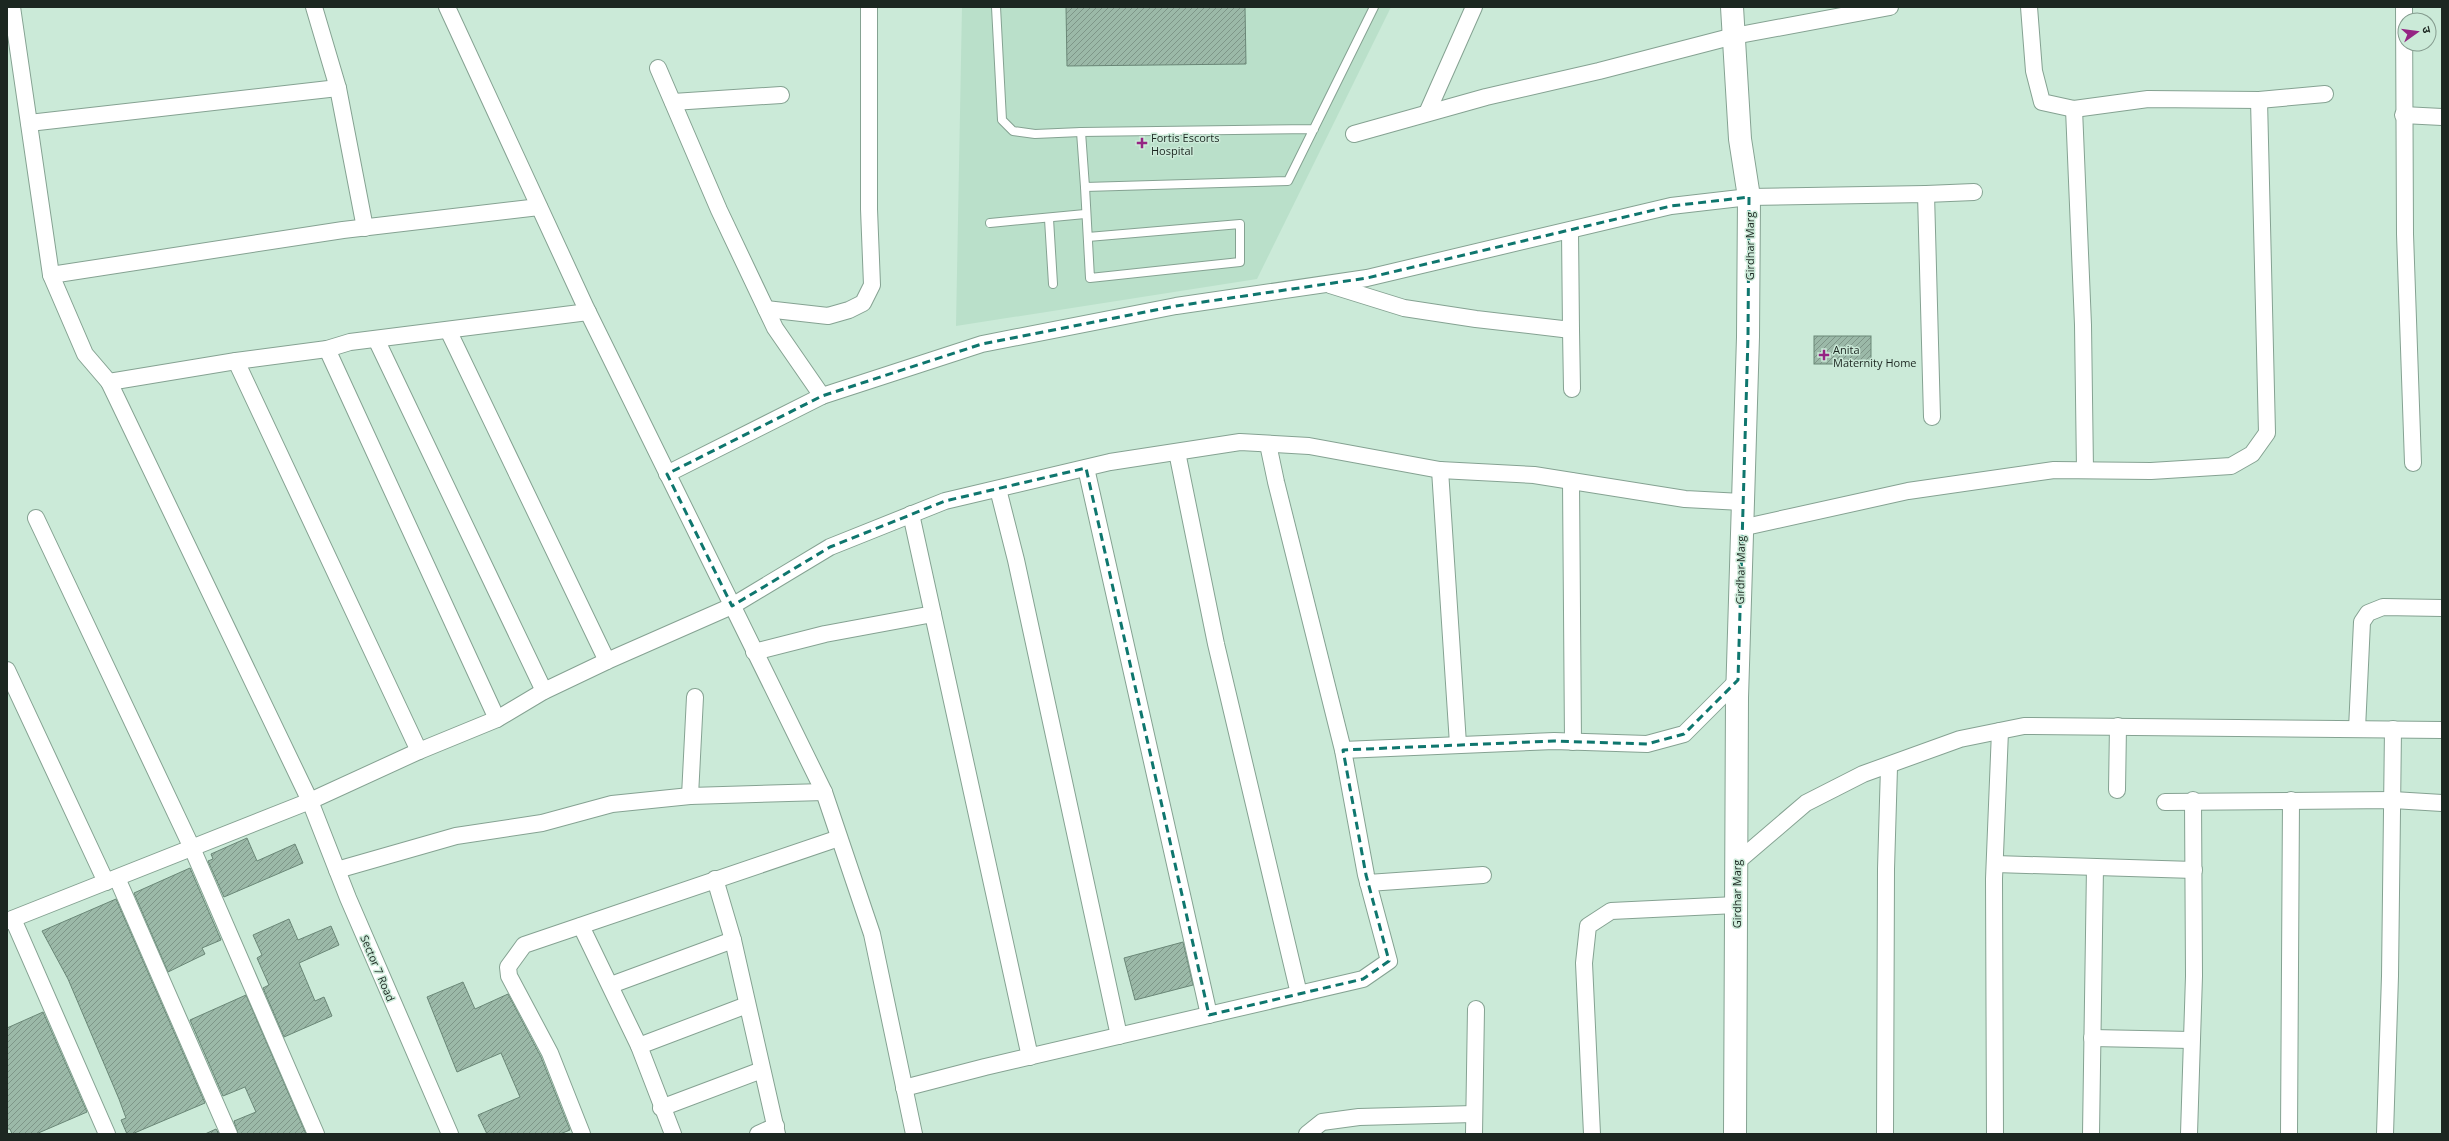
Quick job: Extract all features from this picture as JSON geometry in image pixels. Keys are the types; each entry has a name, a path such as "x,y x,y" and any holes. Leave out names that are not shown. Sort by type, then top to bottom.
{"street":[{"name":"Sector 7 Road","path":"12,7 51,275 85,354 109,382 310,801 337,870 450,1134"},
{"path":"314,7 338,88 365,228"},
{"path":"447,7 588,312 824,792 872,934 914,1134"},
{"path":"766,309 828,316 849,310 863,303 872,285 869,209 869,7"},
{"path":"1427,113 1474,7"},
{"name":"Girdhar Marg","path":"1732,7 1740,139 1749,197 1748,337 1737,689 1735,1134"},
{"path":"1354,134 1427,113 1734,36 1890,7"},
{"path":"2029,7 2034,71 2042,102 2074,110 2148,99 2259,100 2325,94"},
{"path":"2404,7 2403,115 2412,463"},
{"path":"658,68 719,210 775,328 822,396"},
{"path":"29,123 338,88"},
{"path":"673,102 781,95"},
{"path":"1741,528 1908,491 2054,470 2151,471 2231,466 2252,454 2267,433 2259,100"},
{"path":"2074,110 2083,325 2085,470"},
{"path":"2403,115 2442,117"},
{"path":"667,474 822,396 982,344 1176,306 1367,278 1671,206 1749,197 1974,192"},
{"path":"1926,194 1932,417"},
{"path":"51,275 365,228 539,207"},
{"path":"1570,231 1572,389"},
{"path":"1326,284 1404,308 1476,319 1571,330"},
{"path":"109,382 236,361 326,349 350,342 588,312"},
{"path":"448,330 607,661"},
{"path":"376,339 544,691"},
{"path":"326,349 497,719"},
{"path":"236,361 419,751"},
{"path":"107,1134 10,920 310,801 419,751 497,719 544,691 607,661 732,606 830,547 945,501 1086,468 1240,442 1309,446 1440,470 1534,475 1685,499 1742,502"},
{"path":"904,1088 1030,1056 1363,978 1389,961 1368,883 1343,750 1276,482 1268,444"},
{"path":"1177,452 1216,644 1299,994"},
{"path":"1086,468 1209,1015"},
{"path":"1440,470 1458,744"},
{"path":"1571,481 1573,742"},
{"path":"998,489 1017,568 1119,1036"},
{"path":"912,514 1030,1056"},
{"path":"36,518 192,848 316,1134"},
{"path":"2357,729 2362,622 2368,612 2383,607 2442,608"},
{"path":"754,652 825,634 933,614"},
{"path":"7,670 111,880 229,1134"},
{"path":"1343,750 1458,744 1573,742 1647,744 1684,734 1737,689"},
{"path":"690,796 695,697"},
{"path":"1736,862 1806,803 1863,774 1889,767 1960,739 2024,726 2442,730"},
{"path":"2117,790 2118,726"},
{"path":"2385,1134 2390,976 2393,730"},
{"path":"1995,1134 1995,864 2000,731"},
{"path":"1885,1134 1886,869 1889,767"},
{"path":"337,870 456,836 542,823 612,804 690,796 824,792"},
{"path":"2165,802 2194,800 2392,800 2442,803"},
{"path":"2189,1134 2194,976 2194,800"},
{"path":"2289,1134 2291,800"},
{"path":"582,1134 550,1053 509,976 508,966 524,945 715,878 839,838"},
{"path":"1995,864 2194,870"},
{"path":"2091,1134 2095,867"},
{"path":"1368,883 1483,875"},
{"path":"715,878 733,940 776,1130 758,1134"},
{"path":"1592,1134 1584,963 1588,926 1611,911 1736,905"},
{"path":"581,926 639,1046 672,1134"},
{"path":"610,985 733,940"},
{"path":"639,1046 747,1005"},
{"path":"1474,1134 1476,1009"},
{"path":"2092,1038 2192,1040"},
{"path":"661,1108 762,1070"},
{"path":"1307,1134 1322,1122 1359,1117 1474,1114"}],"lane":[{"path":"996,7 1002,120 1013,131 1035,134 1314,129"},
{"path":"1085,187 1288,181 1374,7"},
{"path":"1081,132 1090,278 1240,262 1240,224 1088,237"},
{"path":"990,223 1050,219 1085,214"},
{"path":"1050,219 1053,284"}],"highlighted area":[{"path":"1749,197 1748,337 1738,680 1684,734 1647,744 1554,741 1343,750 1366,875 1389,961 1363,979 1209,1015 1086,468 945,501 830,547 732,606 667,474 822,396 982,344 1176,306 1367,278 1671,206"}],"shaded area":[{"name":"Fortis Escorts Hospital","path":"962,7 1391,7 1257,279 956,326"}],"building":[{"path":"1066,7 1245,7 1246,64 1067,66"},
{"path":"1814,336 1871,336 1871,364 1814,364"},
{"path":"247,838 257,861 295,844 303,863 224,897 208,861 213,859 211,854"},
{"path":"190,868 221,940 202,948 205,954 168,972 134,893"},
{"path":"116,899 205,1103 132,1134 127,1134 121,1120 126,1118 119,1099 68,979 42,931"},
{"path":"289,919 298,940 331,926 339,945 299,963 315,1001 324,997 332,1016 284,1037 263,988 269,985 257,958 262,955 253,935"},
{"path":"1183,942 1193,985 1135,1000 1124,958"},
{"path":"463,982 475,1009 508,994 541,1057 570,1130 560,1134 487,1134 478,1115 520,1097 501,1053 457,1072 427,997"},
{"path":"246,995 306,1134 238,1134 234,1121 256,1112 245,1087 223,1096 190,1020"},
{"path":"43,1012 87,1112 36,1134 12,1134 10,1129 7,1129 7,1028"},
{"path":"216,1129 219,1134 205,1134"}],"place":[{"name":"Fortis Escorts Hospital","path":"1142,143"},
{"name":"Anita Maternity Home","path":"1824,355"}]}
